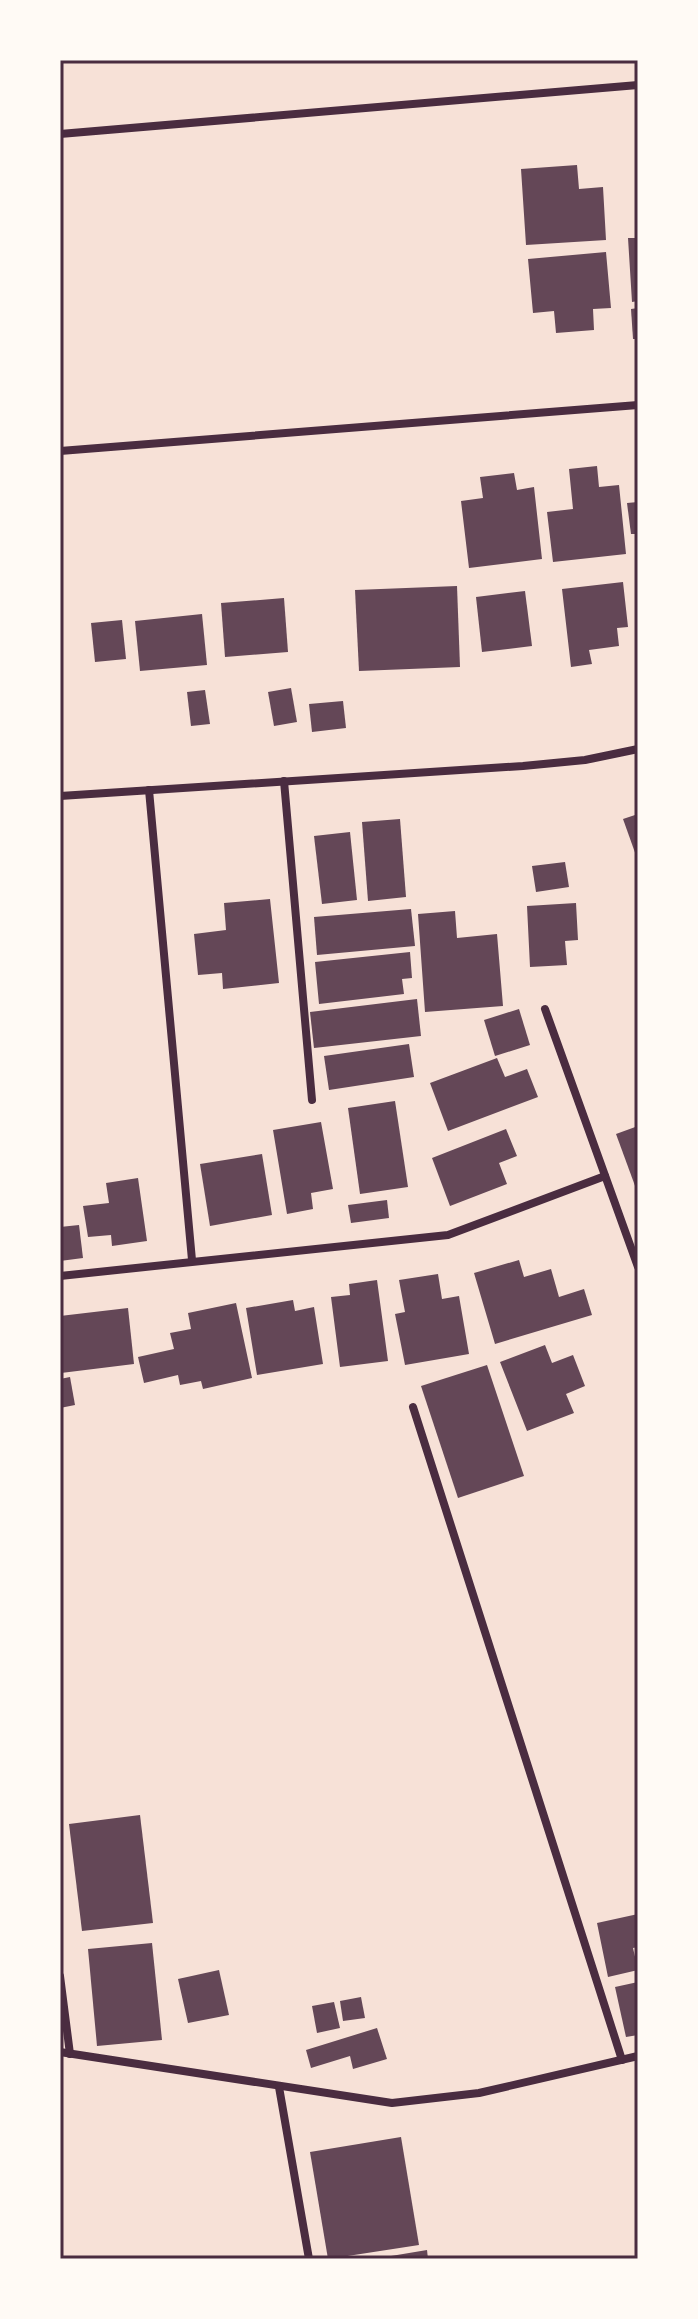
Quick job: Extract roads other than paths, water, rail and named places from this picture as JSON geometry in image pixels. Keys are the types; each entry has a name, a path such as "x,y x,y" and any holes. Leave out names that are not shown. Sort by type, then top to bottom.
{"street":[{"path":"60,134 638,85"},
{"path":"60,451 638,405"},
{"path":"60,796 523,766 585,760 638,749"},
{"path":"284,781 312,1100"},
{"path":"149,790 192,1260"},
{"path":"545,1009 638,1267"},
{"path":"60,1276 448,1235 605,1176"},
{"path":"413,1407 622,2060"},
{"path":"60,1976 70,2054"},
{"path":"60,2052 392,2103 479,2093 638,2056"},
{"path":"279,2087 309,2259"}]}
